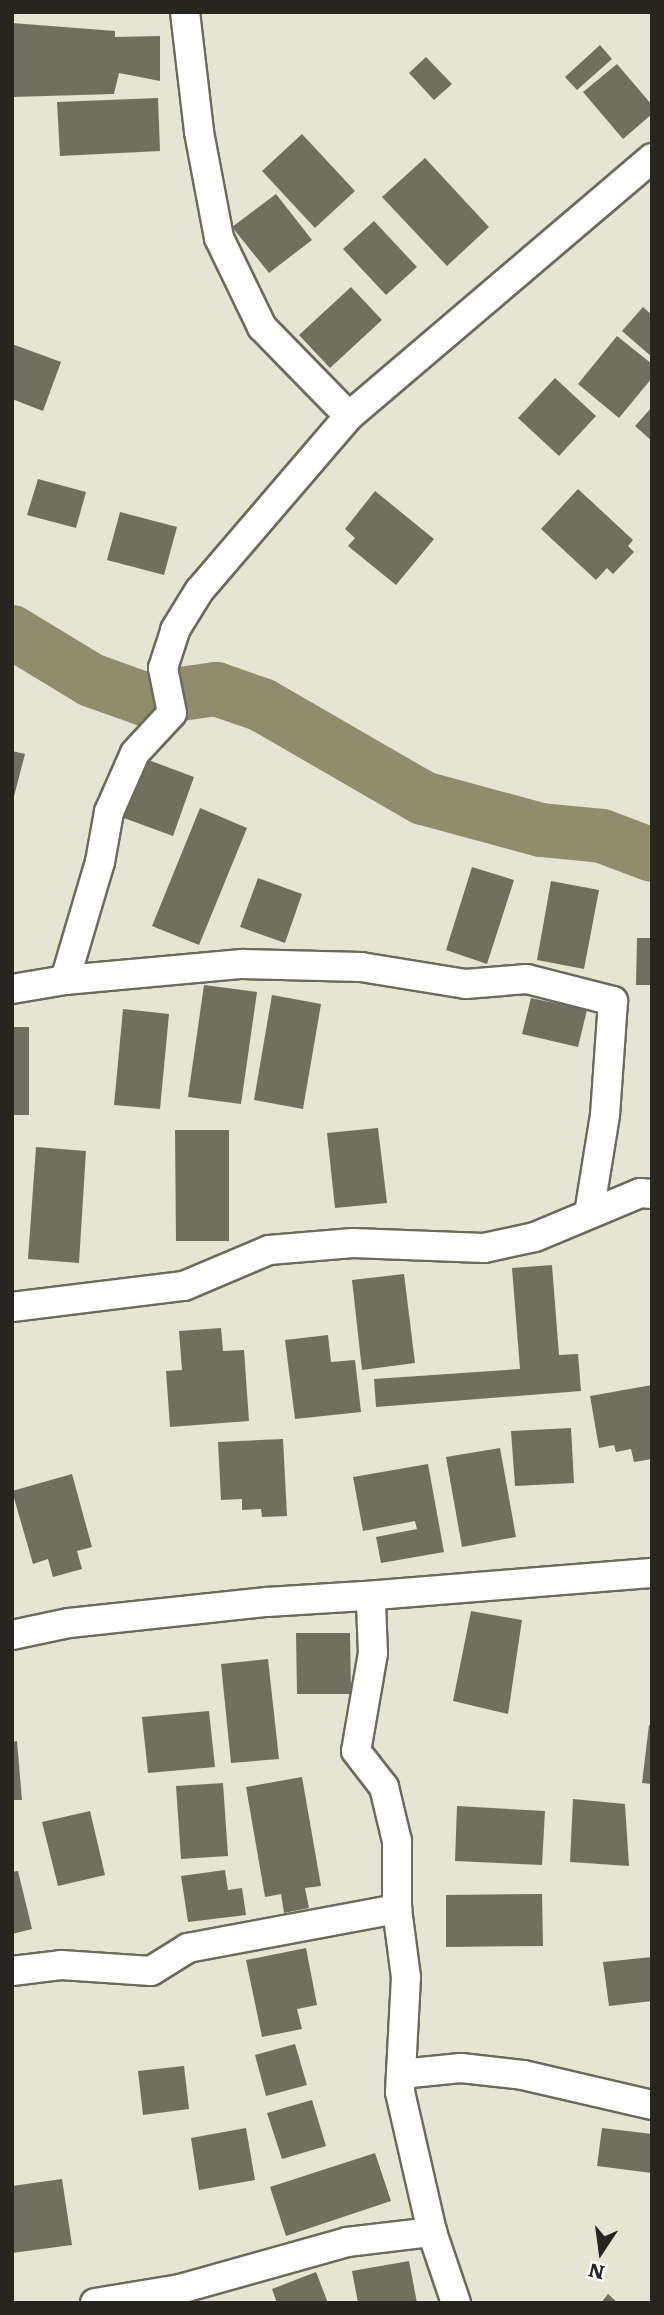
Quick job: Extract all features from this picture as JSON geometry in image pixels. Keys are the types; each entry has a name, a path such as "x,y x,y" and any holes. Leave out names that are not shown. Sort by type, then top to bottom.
{"street":[{"path":"185,12 199,132 219,238 262,327 349,416"},
{"path":"65,980 100,862 109,812 135,753 172,713 163,668 175,630 199,591 349,416 652,158"},
{"path":"12,989 65,980 242,964 360,967 466,984 527,979 613,1002 605,1115 589,1214"},
{"path":"12,1307 184,1286 269,1250 353,1243 484,1248 536,1237 640,1193 652,1194"},
{"path":"12,1635 186,1609 652,1573"},
{"path":"364,1596 371,1604 374,1621 356,1751 384,1787 397,1841 397,1909 406,1977 400,2092 432,2232 456,2303"},
{"path":"12,1970 61,1965 152,1971 188,1948 397,1909"},
{"path":"401,2074 461,2068 523,2075 652,2105"},
{"path":"95,2303 180,2289 347,2242 432,2232"}],"building":[{"path":"12,23 115,31 115,37 160,36 160,81 119,73 114,94 12,97"},
{"path":"600,45 612,59 577,90 565,77"},
{"path":"426,57 452,84 434,100 409,73"},
{"path":"617,64 652,105 652,114 623,139 583,92"},
{"path":"158,98 160,151 60,156 57,102"},
{"path":"302,134 355,191 315,228 262,171"},
{"path":"425,158 489,227 447,266 382,197"},
{"path":"276,194 312,240 269,273 232,227"},
{"path":"374,221 417,267 386,295 343,249"},
{"path":"351,287 382,320 330,368 299,335"},
{"path":"643,307 652,315 652,357 622,331"},
{"path":"617,336 652,364 652,378 619,418 578,384"},
{"path":"12,344 61,362 43,411 12,399"},
{"path":"555,378 596,416 559,456 518,418"},
{"path":"652,407 652,441 635,426"},
{"path":"38,479 86,492 76,528 27,515"},
{"path":"578,489 633,540 628,546 634,552 613,574 607,568 596,580 541,529"},
{"path":"375,491 434,539 396,585 348,546 355,538 345,529"},
{"path":"120,512 177,527 164,575 107,560"},
{"path":"12,751 25,754 13,800 12,800"},
{"path":"143,758 194,777 173,836 121,817"},
{"path":"200,808 247,828 199,945 152,926"},
{"path":"472,867 514,880 487,964 446,950"},
{"path":"258,878 302,894 285,943 240,927"},
{"path":"551,881 599,890 584,969 537,960"},
{"path":"637,938 652,938 652,985 636,985"},
{"path":"204,985 257,992 241,1104 188,1097"},
{"path":"272,995 321,1004 303,1109 254,1100"},
{"path":"531,998 587,1010 578,1047 522,1034"},
{"path":"123,1009 169,1014 160,1109 114,1105"},
{"path":"12,1027 29,1027 29,1115 12,1115"},
{"path":"378,1128 387,1203 335,1208 327,1133"},
{"path":"175,1130 229,1130 229,1241 176,1241"},
{"path":"36,1147 86,1151 79,1263 28,1259"},
{"path":"552,1265 559,1355 578,1354 581,1391 376,1407 374,1379 520,1369 512,1268"},
{"path":"404,1274 415,1363 362,1370 352,1280"},
{"path":"221,1328 223,1351 244,1350 249,1421 170,1427 166,1371 182,1370 179,1331"},
{"path":"328,1335 331,1362 355,1360 361,1412 295,1419 285,1340"},
{"path":"652,1385 652,1459 634,1462 631,1449 616,1452 614,1445 599,1448 590,1396"},
{"path":"571,1428 574,1483 515,1486 511,1431"},
{"path":"283,1439 287,1516 262,1517 261,1509 242,1510 242,1499 221,1500 218,1442"},
{"path":"500,1448 516,1537 462,1547 446,1457"},
{"path":"428,1464 444,1552 381,1563 376,1537 417,1529 415,1521 363,1531 353,1477"},
{"path":"72,1474 92,1547 77,1551 82,1569 53,1577 48,1559 33,1564 12,1491"},
{"path":"471,1611 522,1620 508,1714 453,1701"},
{"path":"296,1633 350,1633 351,1694 297,1694"},
{"path":"268,1659 279,1759 231,1763 221,1664"},
{"path":"209,1711 215,1767 148,1773 142,1717"},
{"path":"649,1725 652,1725 652,1784 642,1783"},
{"path":"17,1741 22,1800 12,1800 12,1742"},
{"path":"302,1777 321,1886 305,1888 309,1908 284,1913 281,1894 265,1897 246,1787"},
{"path":"223,1783 228,1856 181,1859 176,1786"},
{"path":"573,1799 625,1804 629,1866 570,1862"},
{"path":"457,1806 545,1811 542,1865 455,1861"},
{"path":"90,1811 105,1875 58,1886 42,1822"},
{"path":"225,1870 228,1890 242,1888 246,1915 188,1922 181,1876"},
{"path":"18,1871 32,1929 12,1934 12,1872"},
{"path":"542,1894 543,1946 446,1947 446,1895"},
{"path":"306,1948 317,2005 297,2009 302,2029 262,2037 246,1960"},
{"path":"652,1957 652,2001 609,2006 603,1962"},
{"path":"295,2044 307,2085 266,2096 255,2055"},
{"path":"184,2066 189,2109 143,2115 138,2071"},
{"path":"312,2100 326,2146 282,2159 267,2113"},
{"path":"246,2128 255,2180 199,2190 191,2138"},
{"path":"602,2128 652,2134 652,2173 597,2166"},
{"path":"375,2153 391,2201 286,2236 270,2187"},
{"path":"62,2179 72,2245 12,2253 12,2186"},
{"path":"409,2261 417,2303 358,2303 352,2271"},
{"path":"316,2272 328,2303 277,2303 272,2289"},
{"path":"608,2294 618,2303 601,2303"}],"waterway":[{"path":"12,632 91,680 144,699 216,689 262,705 423,798 541,830 602,836 652,855"}]}
